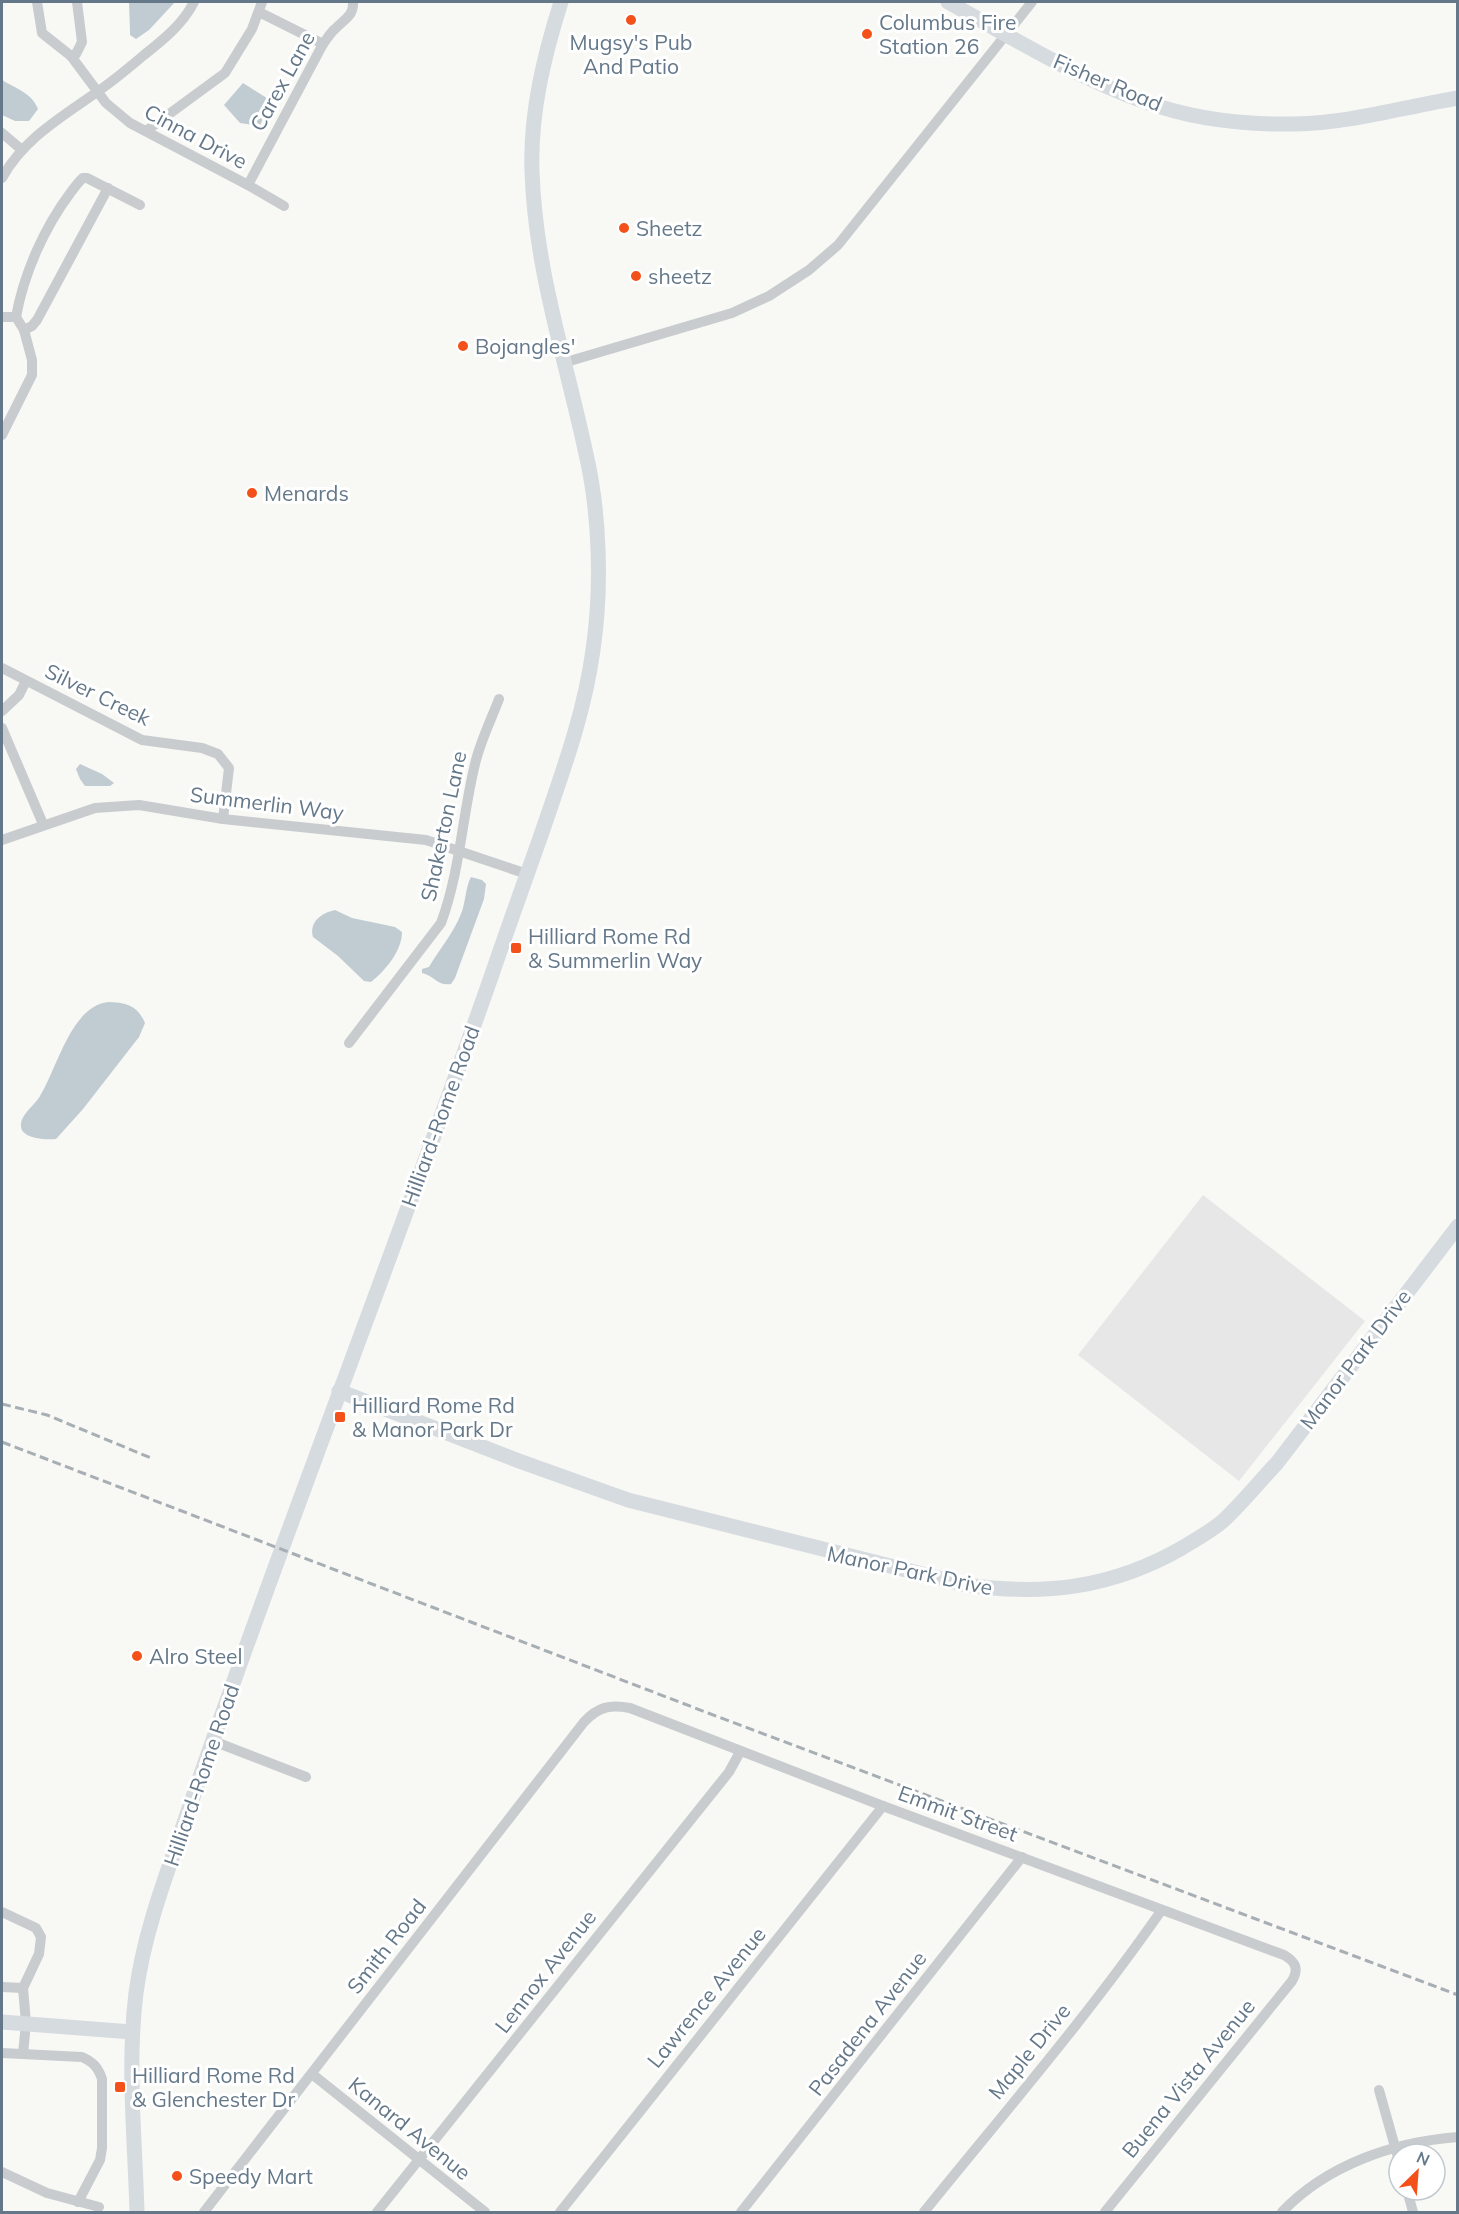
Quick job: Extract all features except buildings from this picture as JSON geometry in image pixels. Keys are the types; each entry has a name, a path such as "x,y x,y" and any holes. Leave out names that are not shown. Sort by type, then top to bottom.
{"main road":[{"name":"Hilliard-Rome Road","path":"137,2212 132,2032 146,1938 213,1741 339,1391 468,1044 574,742 583,706 597,608 597,539 590,474 539,252 532,172 532,139 542,69 561,2"},
{"name":"Fisher Road","path":"948,2 1067,68 1143,101 1194,115 1231,121 1296,124 1320,122 1458,98"},
{"name":"Manor Park Drive","path":"339,1391 519,1461 628,1500 966,1585 1000,1590 1035,1591 1076,1587 1131,1573 1159,1561 1222,1522 1277,1463 1458,1226"},
{"path":"2,2022 132,2032"}],"street":[{"name":"Cinna Drive","path":"37,2 42,33 71,56 116,113 130,123 284,206"},
{"path":"71,56 76,54 82,42 78,2"},
{"path":"2,178 22,150 41,131 98,92 165,39 194,2"},
{"name":"Carex Lane","path":"248,185 322,44 336,27 350,16 353,2"},
{"path":"563,363 732,313 769,296 809,270 838,245 1032,2"},
{"path":"146,131 225,73 252,29 261,7 322,44"},
{"path":"2,133 22,150"},
{"path":"2,435 32,375 32,360 24,330 16,317 29,270 45,233 66,198 83,178 87,178 140,205"},
{"path":"24,330 37,320 108,188"},
{"path":"2,316 16,317"},
{"name":"Silver Creek","path":"2,668 142,740 202,748 218,754 229,768 223,819"},
{"path":"2,711 19,695 26,681"},
{"name":"Shakerton Lane","path":"349,1043 441,923 448,904 460,850 463,821 475,761 499,699"},
{"path":"2,728 43,824"},
{"name":"Summerlin Way","path":"2,840 95,808 139,805 223,819 426,840 527,874"},
{"name":"Emmit Street","path":"602,1707 616,1705 630,1708 740,1752 1284,1955 1297,1967"},
{"name":"Smith Road","path":"204,2212 584,1722 602,1707"},
{"path":"213,1741 306,1777"},
{"name":"Lennox Avenue","path":"377,2212 729,1772 740,1752"},
{"name":"Lawrence Avenue","path":"560,2212 883,1806"},
{"name":"Pasadena Avenue","path":"741,2212 1022,1857"},
{"name":"Maple Drive","path":"924,2212 1074,2026 1161,1911"},
{"path":"2,1912 36,1928 41,1937 39,1954 23,1988 26,2023 22,2054"},
{"name":"Buena Vista Avenue","path":"1105,2212 1292,1981 1297,1967"},
{"path":"2,1987 23,1988"},
{"path":"2,2053 82,2057 91,2061 99,2070 102,2079 102,2148 100,2160 78,2202"},
{"name":"Kanard Avenue","path":"312,2074 485,2212"},
{"path":"1379,2090 1393,2142"},
{"path":"1418,2142 1458,2137"},
{"path":"1282,2212 1328,2175 1368,2156 1387,2150"},
{"path":"2,2172 47,2193 99,2207"}],"shaded area":[{"path":"129,2 175,2 149,30 136,39 130,35"},
{"path":"2,80 23,92 35,103 38,109 29,121 15,121 2,115"},
{"path":"243,83 270,100 260,126 240,123 224,105"},
{"path":"80,764 102,774 114,783 110,786 85,786 76,769"},
{"path":"471,877 482,880 486,884 484,899 455,978 451,984 442,984 422,973 422,969 429,967 458,921"},
{"path":"335,910 352,918 395,927 402,932 399,946 392,960 371,982 364,981 338,956 313,937 313,927 317,919"},
{"path":"108,1002 126,1004 139,1013 145,1023 139,1037 83,1109 56,1139 35,1138 25,1134 21,1122 40,1096 66,1040 84,1015 95,1006"},
{"path":"1203,1195 1365,1321 1239,1481 1078,1355"}],"railway":[{"path":"2,1404 47,1415 151,1458"},
{"path":"2,1442 708,1713 1458,1995"}],"place":[{"name":"Mugsy's Pub And Patio","path":"631,20"},
{"name":"Columbus Fire Station 26","path":"867,34"},
{"name":"Sheetz","path":"624,228"},
{"name":"sheetz","path":"636,276"},
{"name":"Bojangles'","path":"463,346"},
{"name":"Menards","path":"252,493"},
{"name":"Hilliard Rome Rd & Summerlin Way","path":"516,948"},
{"name":"Hilliard Rome Rd & Manor Park Dr","path":"340,1417"},
{"name":"Alro Steel","path":"137,1656"},
{"name":"Hilliard Rome Rd & Glenchester Dr","path":"120,2087"},
{"name":"Speedy Mart","path":"177,2176"}]}
